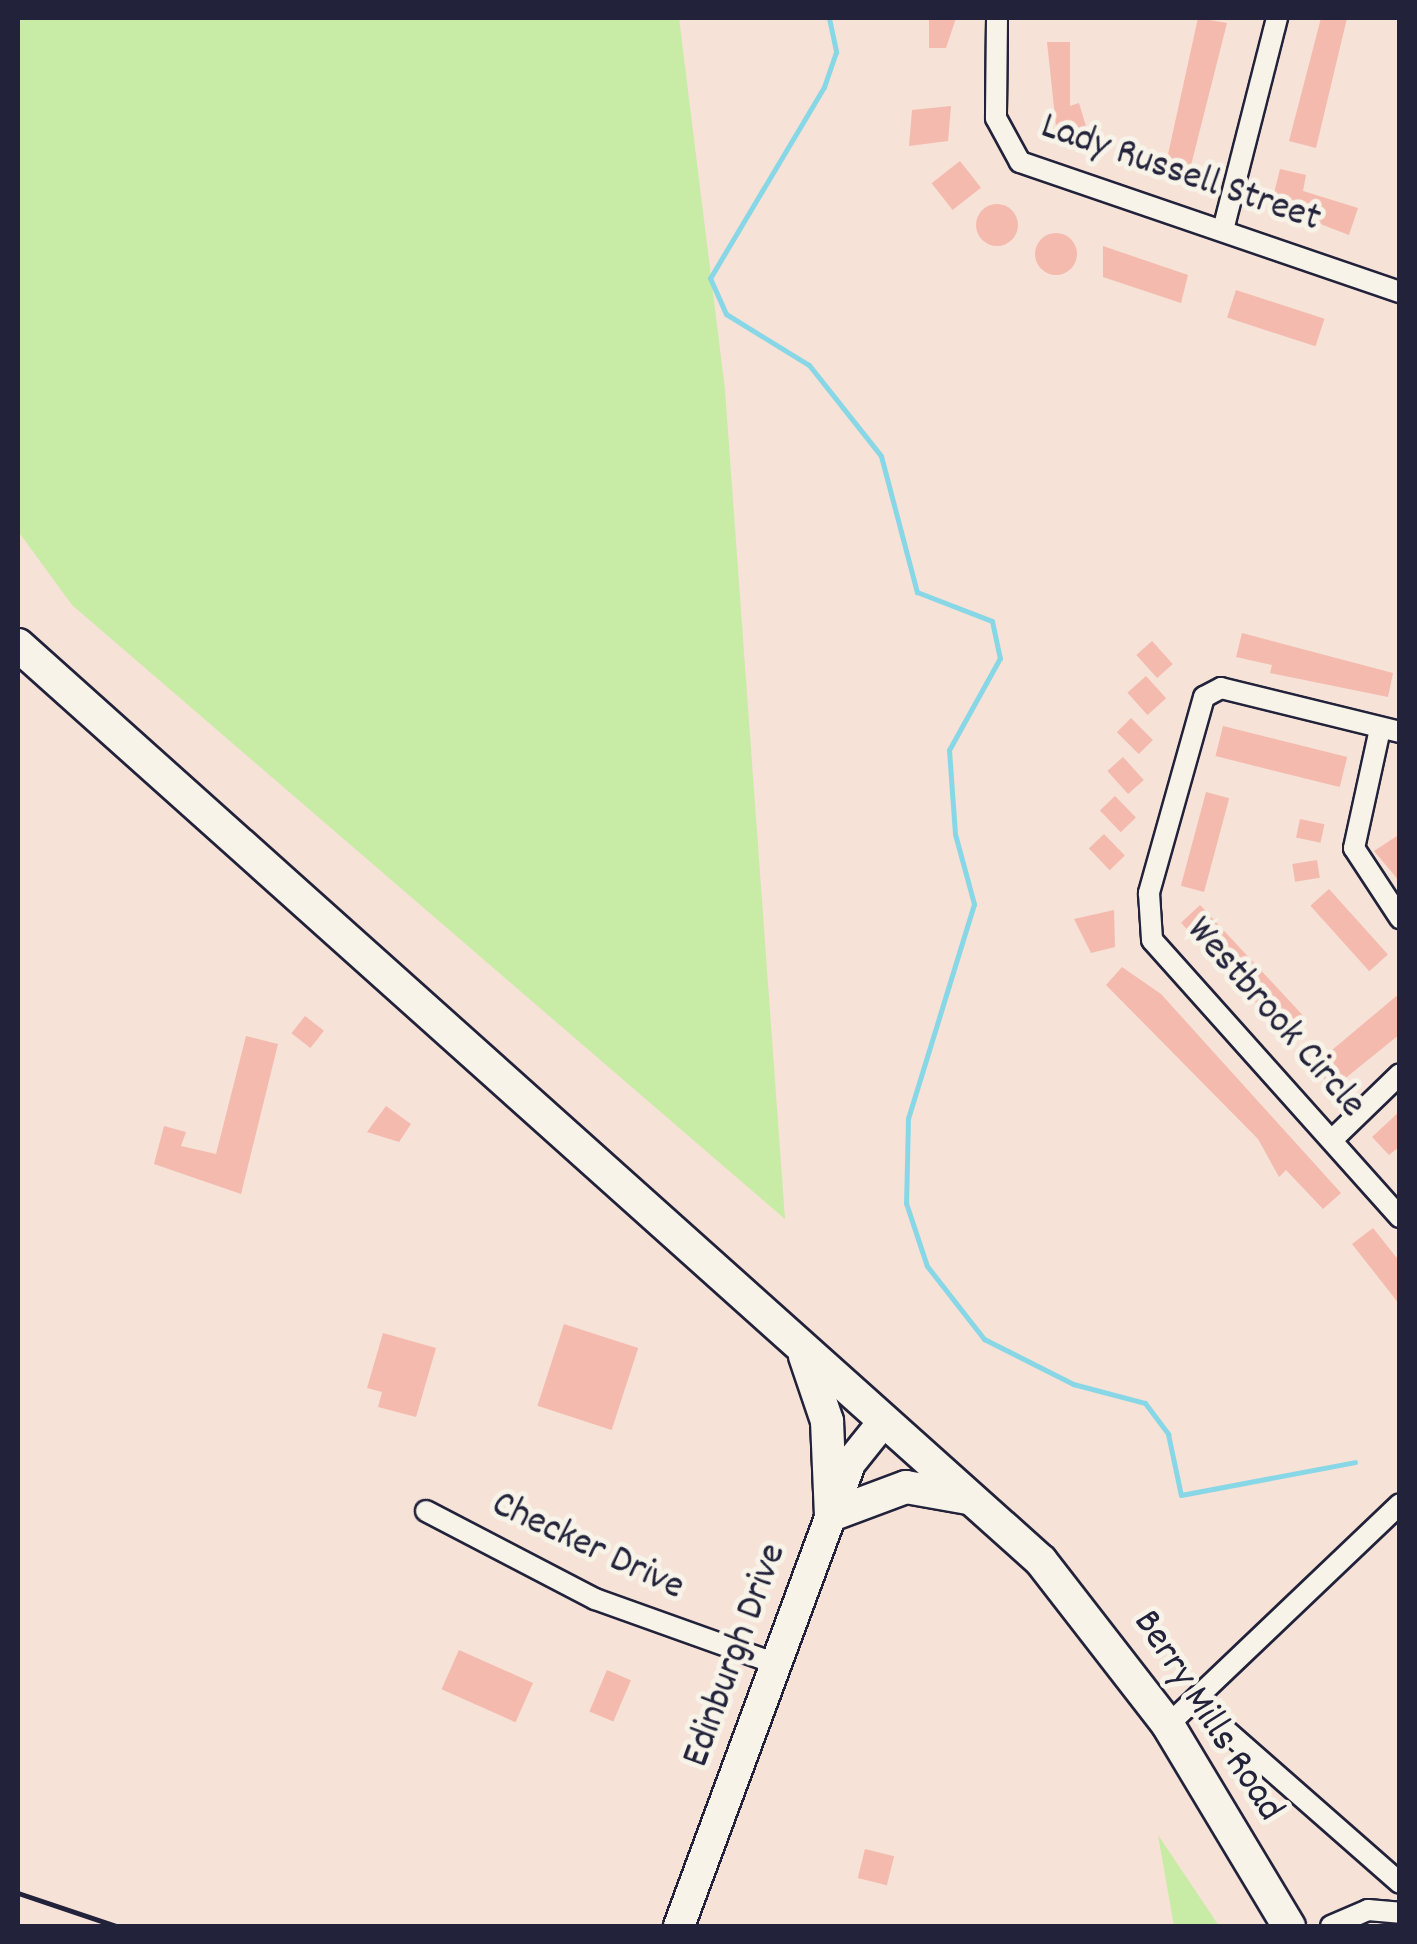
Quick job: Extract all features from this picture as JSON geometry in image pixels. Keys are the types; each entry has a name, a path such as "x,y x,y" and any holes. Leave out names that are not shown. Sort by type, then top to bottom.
{"main road":[{"name":"Berry Mills Road","path":"18,645 1041,1560 1168,1725 1289,1926"},
{"path":"801,1348 827,1422 831,1515 906,1487 974,1500"}],"street":[{"name":"Lady Russell Street","path":"997,18 996,118 1020,162 1224,226 1400,292"},
{"path":"1224,226 1277,18"},
{"name":"Westbrook Circle","path":"1390,730 1220,688 1204,697 1149,893 1152,940 1400,1217"},
{"path":"1390,730 1354,848 1400,918"},
{"path":"1332,1138 1400,1074"},
{"name":"Edinburgh Drive","path":"679,1926 851,1462 884,1421"},
{"path":"1168,1725 1196,1704 1400,1504"},
{"name":"Checker Drive","path":"426,1511 596,1599 776,1664"},
{"path":"1196,1704 1400,1883"},
{"path":"1331,1926 1368,1910 1400,1913"}],"green space":[{"path":"18,18 679,18 725,390 785,1219 72,605 18,531"},
{"path":"1158,1835 1219,1926 1174,1926"}],"building":[{"path":"929,18 956,18 946,48 929,48"},
{"path":"1198,18 1227,23 1189,173 1165,168"},
{"path":"1321,18 1347,18 1316,148 1289,141"},
{"path":"1047,42 1070,42 1070,106 1079,103 1088,133 1058,145"},
{"path":"951,106 948,141 909,146 912,110"},
{"path":"960,161 981,188 953,210 932,183"},
{"path":"1280,169 1306,175 1303,191 1358,208 1349,235 1271,205"},
{"path":"997,204 1012,210 1018,225 1012,240 997,246 982,240 976,225 982,210"},
{"path":"1056,233 1071,239 1077,254 1071,269 1056,275 1041,269 1035,254 1041,239"},
{"path":"1103,246 1188,275 1181,303 1103,277"},
{"path":"1236,290 1324,319 1315,346 1227,318"},
{"path":"1242,633 1393,673 1388,697 1270,673 1272,665 1236,657"},
{"path":"1152,641 1173,664 1157,678 1136,655"},
{"path":"1146,676 1166,698 1147,715 1127,693"},
{"path":"1131,718 1153,740 1139,754 1117,732"},
{"path":"1223,726 1347,757 1340,787 1216,756"},
{"path":"1123,757 1144,780 1128,794 1107,771"},
{"path":"1206,792 1229,798 1204,892 1181,886"},
{"path":"1115,796 1136,818 1121,832 1100,811"},
{"path":"1300,819 1324,824 1321,843 1296,838"},
{"path":"1104,834 1125,856 1110,870 1089,849"},
{"path":"1400,834 1400,882 1374,851"},
{"path":"1317,860 1320,878 1295,882 1292,864"},
{"path":"1329,889 1388,954 1369,971 1310,906"},
{"path":"1200,905 1305,1018 1286,1035 1181,923"},
{"path":"1114,910 1115,947 1091,953 1074,919"},
{"path":"1122,967 1161,994 1341,1193 1323,1209 1286,1170 1279,1177 1258,1139 1106,985"},
{"path":"1400,993 1400,1034 1332,1089 1313,1066"},
{"path":"305,1016 324,1031 310,1048 291,1033"},
{"path":"246,1036 278,1044 241,1194 154,1164 164,1126 186,1132 181,1146 216,1154"},
{"path":"386,1106 411,1124 399,1142 367,1132"},
{"path":"1400,1111 1400,1146 1389,1155 1372,1137"},
{"path":"1373,1228 1400,1262 1400,1305 1352,1244"},
{"path":"564,1324 638,1348 612,1430 537,1406"},
{"path":"383,1333 436,1348 416,1417 378,1407 382,1392 367,1388"},
{"path":"459,1650 533,1683 516,1722 442,1689"},
{"path":"607,1670 631,1680 613,1722 589,1711"},
{"path":"865,1849 894,1856 887,1885 858,1878"}],"waterway":[{"path":"829,18 836,52 824,87 710,278 726,314 809,365 881,456 917,592 992,621 1000,658 949,750 955,834 974,904 908,1118 906,1203 927,1266 984,1339 1073,1384 1145,1403 1168,1434 1181,1495 1355,1462"}],"railway":[{"path":"18,1893 116,1926"}]}
